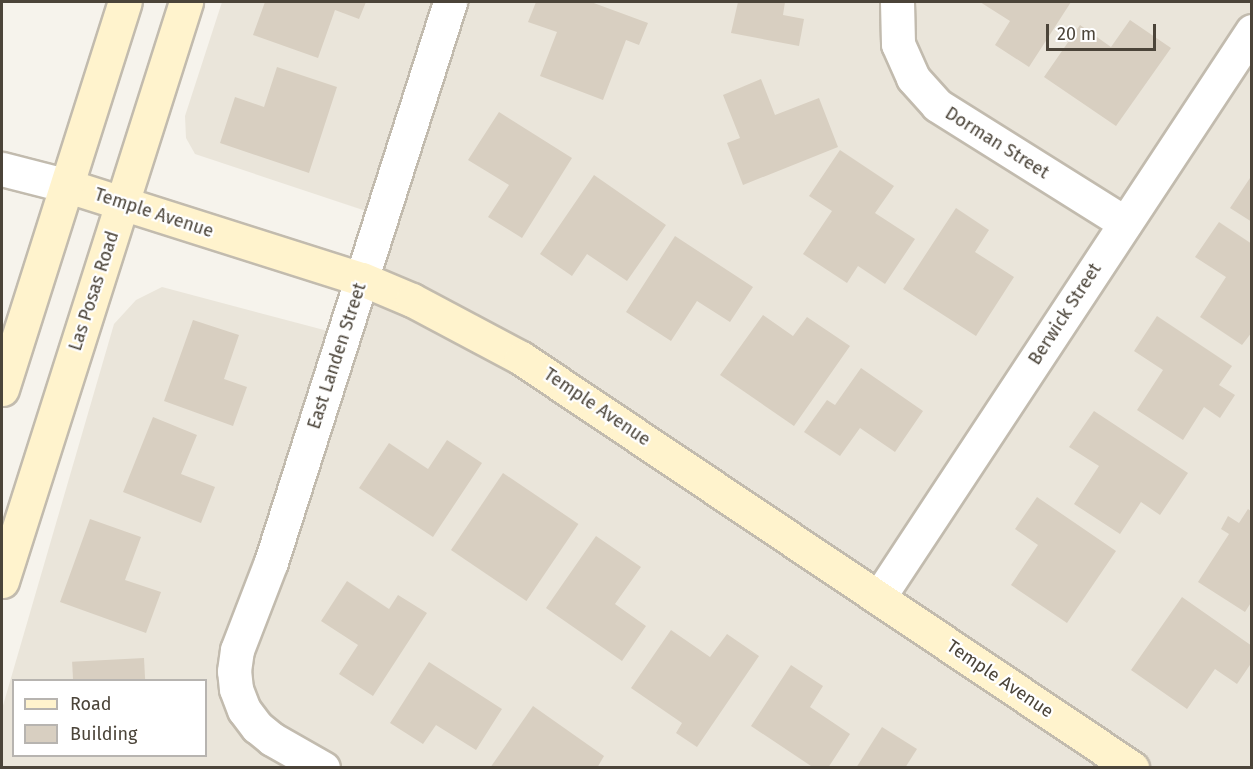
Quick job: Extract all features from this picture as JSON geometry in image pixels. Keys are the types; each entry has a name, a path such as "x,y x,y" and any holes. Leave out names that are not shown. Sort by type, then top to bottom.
{"main road":[{"path":"2,389 125,2"},
{"name":"Las Posas Road","path":"2,581 186,2"},
{"name":"Temple Avenue","path":"68,186 362,279 412,300 521,357 1132,768"}],"street":[{"name":"East Landen Street","path":"323,768 272,739 257,727 244,710 236,688 234,671 237,650 271,562 450,2"},
{"name":"Dorman Street","path":"897,2 898,44 913,78 937,105 1125,223"},
{"name":"Berwick Street","path":"879,597 1251,31"},
{"name":"Temple Avenue","path":"2,169 68,186"}],"shaded area":[{"path":"222,2 1251,2 1251,767 2,768 2,709 114,324 136,300 162,287 343,335 381,216 195,154 186,138 185,116"}],"building":[{"path":"265,2 366,2 359,19 335,10 318,58 253,35"},
{"path":"536,2 591,2 648,23 639,45 626,40 603,100 540,76 557,32 528,22"},
{"path":"738,2 785,2 783,15 804,19 799,46 731,33"},
{"path":"980,2 1071,2 1029,67 995,45 1010,21"},
{"path":"1130,20 1171,48 1116,126 1044,77 1080,25 1111,47"},
{"path":"277,67 337,87 309,173 220,143 235,97 264,107"},
{"path":"761,79 775,115 819,98 838,147 743,185 727,143 740,138 723,95"},
{"path":"499,112 572,158 522,238 488,217 509,185 468,160"},
{"path":"840,150 894,186 875,213 915,239 885,284 858,266 847,283 803,254 832,211 809,196"},
{"path":"594,175 666,225 627,281 587,254 572,276 540,254"},
{"path":"1252,175 1252,222 1230,208"},
{"path":"956,208 989,230 975,252 1014,277 976,336 903,289"},
{"path":"1219,222 1252,244 1252,332 1242,345 1200,317 1226,277 1195,257"},
{"path":"675,236 753,287 730,322 697,301 671,341 626,312"},
{"path":"763,315 793,336 807,317 850,346 794,426 720,375"},
{"path":"1157,316 1232,366 1219,385 1235,395 1220,418 1204,407 1183,440 1137,410 1163,370 1134,351"},
{"path":"193,320 239,335 224,379 247,387 233,426 164,401"},
{"path":"861,368 923,411 895,452 860,428 840,456 804,432 827,400 835,405"},
{"path":"1094,411 1188,473 1160,515 1141,502 1120,534 1074,504 1099,466 1069,447"},
{"path":"153,417 197,435 181,474 215,487 201,523 123,492"},
{"path":"447,440 482,463 433,537 359,488 389,443 428,469"},
{"path":"503,473 578,524 526,601 451,550"},
{"path":"1037,497 1116,551 1067,623 1011,585 1038,545 1015,529"},
{"path":"1248,509 1252,512 1252,601 1245,612 1198,582 1229,534 1221,529 1228,516 1239,523"},
{"path":"90,519 141,537 125,580 161,592 146,633 60,602"},
{"path":"596,536 641,567 615,604 646,626 622,661 546,608"},
{"path":"347,581 389,609 398,595 427,613 373,696 339,674 358,645 321,621"},
{"path":"1182,597 1252,646 1252,662 1237,684 1215,669 1187,709 1131,670"},
{"path":"671,630 710,657 727,634 759,656 697,747 676,733 682,723 631,688"},
{"path":"144,658 145,679 73,679 72,662"},
{"path":"429,662 502,709 476,750 436,725 423,744 390,723"},
{"path":"791,665 823,686 810,707 850,734 828,768 814,768 751,726"},
{"path":"533,706 604,756 597,768 490,768"},
{"path":"882,727 917,749 905,768 856,768"}]}
